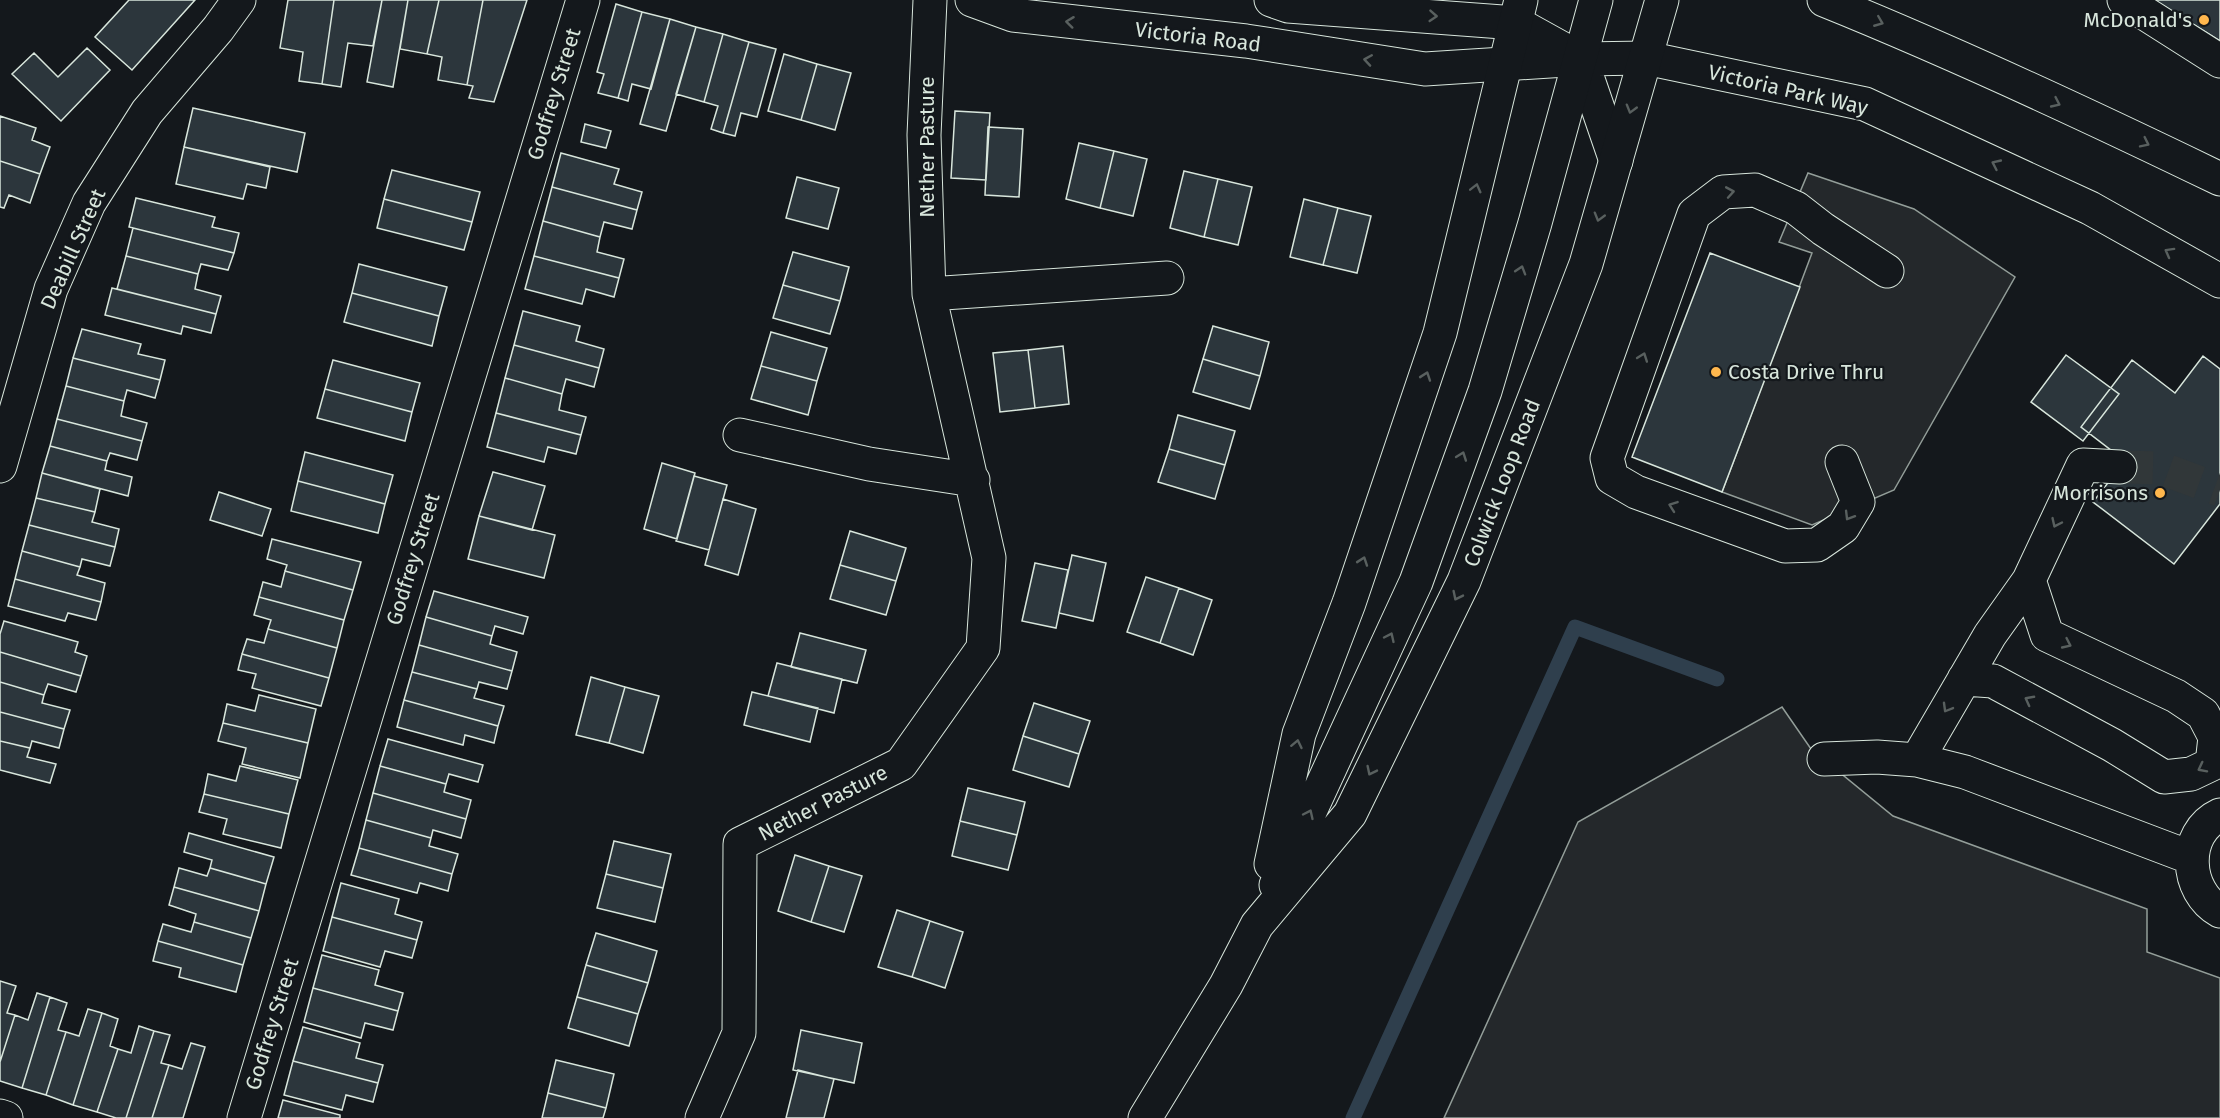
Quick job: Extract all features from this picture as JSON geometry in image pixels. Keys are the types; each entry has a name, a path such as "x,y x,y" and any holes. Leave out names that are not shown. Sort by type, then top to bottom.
{"street":[{"name":"Deabill Street","path":"0,466 51,289 89,203 147,112 239,0"},
{"name":"Godfrey Street","path":"244,1118 583,0"},
{"name":"Nether Pasture","path":"702,1118 739,1034 740,844 901,764 983,648 989,558 929,294 924,135 930,0"},
{"name":"Victoria Road","path":"972,0 1013,15 1246,41 1425,69"},
{"path":"1271,0 1288,6 1518,11 1581,59 1616,161"},
{"path":"1257,925 1416,582 1485,391 1596,0"},
{"name":"Colwick Loop Road","path":"1145,1118 1226,985 1257,925 1350,814 1464,581 1586,264 1662,0"},
{"path":"1824,0 1885,24 2220,179"},
{"path":"2124,0 2220,61"},
{"name":"Colwick Loop Road","path":"1257,925 1299,734 1349,603 1440,333 1518,11"},
{"name":"Victoria Park Way","path":"1425,69 1581,59 1646,58 1865,104 2090,208 2220,281"},
{"path":"1842,462 1857,502 1843,527 1817,545 1785,546 1636,492 1612,478 1607,458 1694,214 1722,192 1755,190 1796,208 1823,229 1887,271"},
{"path":"929,294 1167,278"},
{"path":"740,435 868,464 972,480"},
{"path":"1917,760 1990,635 2029,580 2083,465 2120,467"},
{"path":"1964,679 1993,681 2112,744 2164,777 2191,774 2212,764 2215,737 2203,714 2176,696 2047,635 2029,580"},
{"path":"1824,759 1877,757 1917,760 1965,772 2192,858"},
{"path":"2220,815 2200,832 2192,858 2192,874 2199,892 2220,911"},
{"path":"0,1116 6,1118"}],"shaded area":[{"path":"1808,173 1914,209 2015,277 1894,490 1812,525 1722,492 1812,253 1779,242"},
{"path":"1782,707 1811,749 1893,816 2147,909 2147,952 2220,978 2220,1118 1444,1118 1578,822"}],"building":[{"path":"129,0 195,0 132,70 95,37"},
{"path":"288,0 334,0 322,84 299,81 303,52 280,48"},
{"path":"334,0 382,0 373,46 348,43 341,87 322,84"},
{"path":"382,0 408,0 393,87 367,82"},
{"path":"408,0 439,0 427,54 400,49"},
{"path":"439,0 483,0 467,85 438,80 442,57 427,54"},
{"path":"483,0 527,0 494,102 469,98 473,86 467,85"},
{"name":"McDonald's","path":"2154,0 2220,0 2220,41"},
{"path":"616,4 642,12 618,98 598,93 604,74 597,72"},
{"path":"642,12 670,19 651,89 632,84 628,101 618,98"},
{"path":"670,19 696,27 666,131 640,124"},
{"path":"696,27 723,34 704,102 676,94"},
{"path":"723,34 749,42 723,133 711,129 718,106 704,102"},
{"path":"749,42 776,49 757,117 741,113 735,136 723,133"},
{"path":"87,48 110,70 61,121 12,74 34,53 58,77"},
{"path":"784,54 817,64 801,120 768,111"},
{"path":"817,64 851,73 835,130 801,120"},
{"path":"193,108 305,133 297,172 184,147"},
{"path":"955,111 990,113 986,180 951,178"},
{"path":"0,116 36,128 32,140 50,147 40,174 0,161"},
{"path":"585,124 611,131 606,148 581,142"},
{"path":"988,127 1023,129 1019,197 985,195"},
{"path":"1079,143 1114,151 1100,208 1066,199"},
{"path":"184,147 270,167 266,188 247,184 243,199 176,184"},
{"path":"1114,151 1147,159 1133,216 1100,208"},
{"path":"561,153 619,169 614,184 642,192 637,210 552,187"},
{"path":"0,161 40,174 30,203 9,195 4,208 0,207"},
{"path":"392,170 480,192 472,222 384,199"},
{"path":"1184,171 1218,179 1204,237 1170,228"},
{"path":"797,177 839,188 828,229 786,218"},
{"path":"1218,179 1252,187 1238,245 1204,237"},
{"path":"552,187 637,210 632,229 604,222 600,237 543,221"},
{"path":"136,198 215,217 212,227 239,233 234,253 129,227"},
{"path":"384,199 472,222 464,250 377,228"},
{"path":"1304,199 1338,208 1323,265 1290,257"},
{"path":"1338,208 1371,216 1357,273 1323,265"},
{"path":"543,221 600,237 597,252 624,259 619,278 534,256"},
{"path":"133,228 234,253 228,270 201,264 198,274 126,256"},
{"path":"793,252 849,267 840,301 783,285"},
{"name":"Costa Drive Thru","path":"1710,253 1800,287 1722,492 1632,457"},
{"path":"126,256 198,274 195,289 221,296 216,314 117,289"},
{"path":"534,256 619,278 614,297 586,289 582,304 525,289"},
{"path":"359,264 447,287 439,316 352,293"},
{"path":"783,285 840,301 830,334 773,318"},
{"path":"112,288 216,314 211,333 183,326 181,334 105,315"},
{"path":"352,293 439,316 432,346 344,322"},
{"path":"523,311 580,326 576,341 604,349 599,368 514,345"},
{"path":"1213,326 1269,342 1260,376 1203,359"},
{"path":"82,329 141,344 138,354 165,360 160,380 73,358"},
{"path":"771,332 827,348 817,381 761,366"},
{"path":"514,345 599,368 594,387 566,379 562,394 505,378"},
{"path":"1063,346 1069,404 1035,408 1028,350"},
{"path":"1028,350 1035,408 1000,412 993,353"},
{"path":"2066,355 2119,394 2083,441 2031,402"},
{"path":"2203,356 2220,369 2220,504 2174,564 2093,502 2125,461 2081,427 2132,360 2175,393"},
{"path":"73,358 160,380 155,398 127,390 124,401 66,386"},
{"path":"1203,359 1260,376 1250,409 1193,392"},
{"path":"333,360 420,383 412,412 325,389"},
{"path":"761,366 817,381 808,415 751,399"},
{"path":"505,378 562,394 559,410 586,417 581,435 496,413"},
{"path":"66,386 124,401 121,416 147,423 142,441 57,419"},
{"path":"325,389 412,412 405,441 317,418"},
{"path":"496,413 581,435 576,454 548,447 544,462 487,447"},
{"path":"1178,415 1235,431 1225,465 1169,449"},
{"path":"57,419 142,441 137,460 110,453 107,461 50,446"},
{"path":"50,446 107,461 105,470 132,477 128,496 42,473"},
{"path":"1169,449 1225,465 1215,499 1158,482"},
{"path":"305,452 393,475 385,504 298,481"},
{"path":"662,463 695,473 677,539 644,529"},
{"path":"493,472 545,486 532,530 479,516"},
{"path":"42,473 100,489 95,512 36,498"},
{"path":"694,476 727,485 709,550 676,541"},
{"path":"298,481 385,504 378,533 291,511"},
{"path":"219,492 271,509 262,536 210,520"},
{"path":"36,498 95,512 92,522 119,529 115,547 29,525"},
{"path":"723,499 756,509 738,575 705,565"},
{"path":"479,516 555,535 544,578 468,559"},
{"path":"29,525 115,547 110,566 82,559 80,567 22,551"},
{"path":"850,531 906,548 896,581 840,565"},
{"path":"272,539 361,562 353,590 285,571 287,565 267,559"},
{"path":"22,551 80,567 77,575 105,583 101,602 15,579"},
{"path":"1072,555 1106,563 1093,621 1059,613"},
{"path":"1035,563 1068,570 1056,628 1022,621"},
{"path":"840,565 896,581 886,615 830,599"},
{"path":"285,571 353,590 344,620 259,597 263,582 281,587"},
{"path":"1146,577 1179,588 1160,643 1127,632"},
{"path":"15,579 101,602 96,620 68,613 65,621 8,606"},
{"path":"1179,588 1212,600 1193,655 1160,643"},
{"path":"434,591 528,617 523,634 495,626 492,636 426,617"},
{"path":"259,597 344,620 337,648 268,629 271,620 254,615"},
{"path":"426,617 492,636 490,644 517,652 512,671 419,645"},
{"path":"4,621 78,642 75,652 87,656 81,676 0,652 0,634"},
{"path":"268,629 337,648 329,678 242,654 247,639 264,643"},
{"path":"800,633 866,650 857,683 791,667"},
{"path":"419,645 512,671 507,689 479,682 477,689 412,672"},
{"path":"0,652 81,676 76,692 48,684 44,695 0,682"},
{"path":"242,654 329,678 321,706 252,688 256,674 238,670"},
{"path":"777,663 842,679 834,713 768,696"},
{"path":"412,672 477,689 474,698 504,706 498,726 404,700"},
{"path":"591,677 625,687 609,743 576,735"},
{"path":"0,682 44,695 42,703 70,710 64,729 0,712"},
{"path":"625,687 659,696 643,753 609,743"},
{"path":"752,692 818,708 810,742 744,725"},
{"path":"259,695 316,709 308,743 223,723 227,704 255,711"},
{"path":"404,700 498,726 494,743 465,735 463,745 397,727"},
{"path":"1034,703 1090,721 1079,754 1023,736"},
{"path":"0,712 64,729 59,748 32,741 30,748 0,741"},
{"path":"223,723 308,743 300,778 242,764 246,748 218,741"},
{"path":"1023,736 1079,754 1069,787 1013,770"},
{"path":"388,739 483,765 478,782 449,774 446,784 380,766"},
{"path":"0,741 30,748 27,757 56,764 50,783 0,770"},
{"path":"240,766 298,780 289,814 204,794 208,774 236,781"},
{"path":"380,766 446,784 444,792 471,800 466,819 373,793"},
{"path":"968,788 1025,802 1017,835 960,821"},
{"path":"373,793 466,819 461,838 433,830 431,838 366,820"},
{"path":"204,794 289,814 281,848 223,834 227,819 199,812"},
{"path":"366,820 431,838 429,846 458,854 452,874 359,848"},
{"path":"960,821 1017,835 1008,870 952,856"},
{"path":"189,833 274,857 266,884 210,868 212,860 184,852"},
{"path":"614,841 671,854 663,888 606,874"},
{"path":"359,848 452,874 448,891 420,883 417,893 351,875"},
{"path":"795,855 829,866 811,922 778,911"},
{"path":"829,866 862,876 844,932 811,922"},
{"path":"179,868 207,876 210,868 266,884 259,911 174,887"},
{"path":"606,874 663,888 655,922 597,908"},
{"path":"341,883 399,899 395,914 422,922 417,940 332,917"},
{"path":"174,887 259,911 251,938 194,922 196,914 169,905"},
{"path":"897,910 930,921 912,977 878,967"},
{"path":"332,917 417,940 412,958 385,951 380,967 323,951"},
{"path":"930,921 963,932 945,988 912,977"},
{"path":"194,922 251,938 243,965 158,941 163,924 191,932"},
{"path":"596,933 657,951 648,983 586,965"},
{"path":"158,941 243,965 236,992 179,977 181,968 153,961"},
{"path":"322,955 379,970 375,985 403,993 398,1011 313,988"},
{"path":"586,965 648,983 638,1014 577,997"},
{"path":"0,981 16,986 7,1013 15,1015 0,1062"},
{"path":"313,988 398,1011 393,1030 365,1023 361,1038 304,1022"},
{"path":"37,993 50,997 22,1088 0,1081 0,1062 15,1015 28,1020"},
{"path":"50,997 67,1003 58,1030 66,1032 46,1095 22,1088"},
{"path":"577,997 638,1014 629,1046 568,1028"},
{"path":"88,1009 102,1013 73,1105 46,1095 66,1032 79,1036"},
{"path":"102,1013 118,1019 110,1046 118,1049 97,1112 73,1105"},
{"path":"139,1026 154,1031 126,1118 116,1118 97,1112 118,1049 131,1053"},
{"path":"303,1027 360,1043 356,1058 383,1065 378,1083 293,1061"},
{"path":"801,1030 862,1043 854,1083 793,1070"},
{"path":"154,1031 170,1035 161,1063 169,1065 152,1118 126,1118"},
{"path":"191,1043 205,1047 183,1118 152,1118 169,1065 182,1069"},
{"path":"556,1060 614,1074 606,1108 548,1093"},
{"path":"293,1061 378,1083 373,1102 346,1095 342,1110 284,1095"},
{"path":"798,1070 834,1079 824,1118 786,1118"},
{"path":"548,1093 606,1108 603,1118 542,1118"},
{"path":"283,1100 340,1115 340,1118 278,1118"}],"waterway":[{"path":"1353,1118 1575,627 1717,679"}],"tunnel":[{"path":"2120,467 2160,468 2220,490"}],"place":[{"name":"McDonald's","path":"2204,20"},
{"name":"Costa Drive Thru","path":"1716,372"},
{"name":"Morrisons","path":"2160,493"}]}
